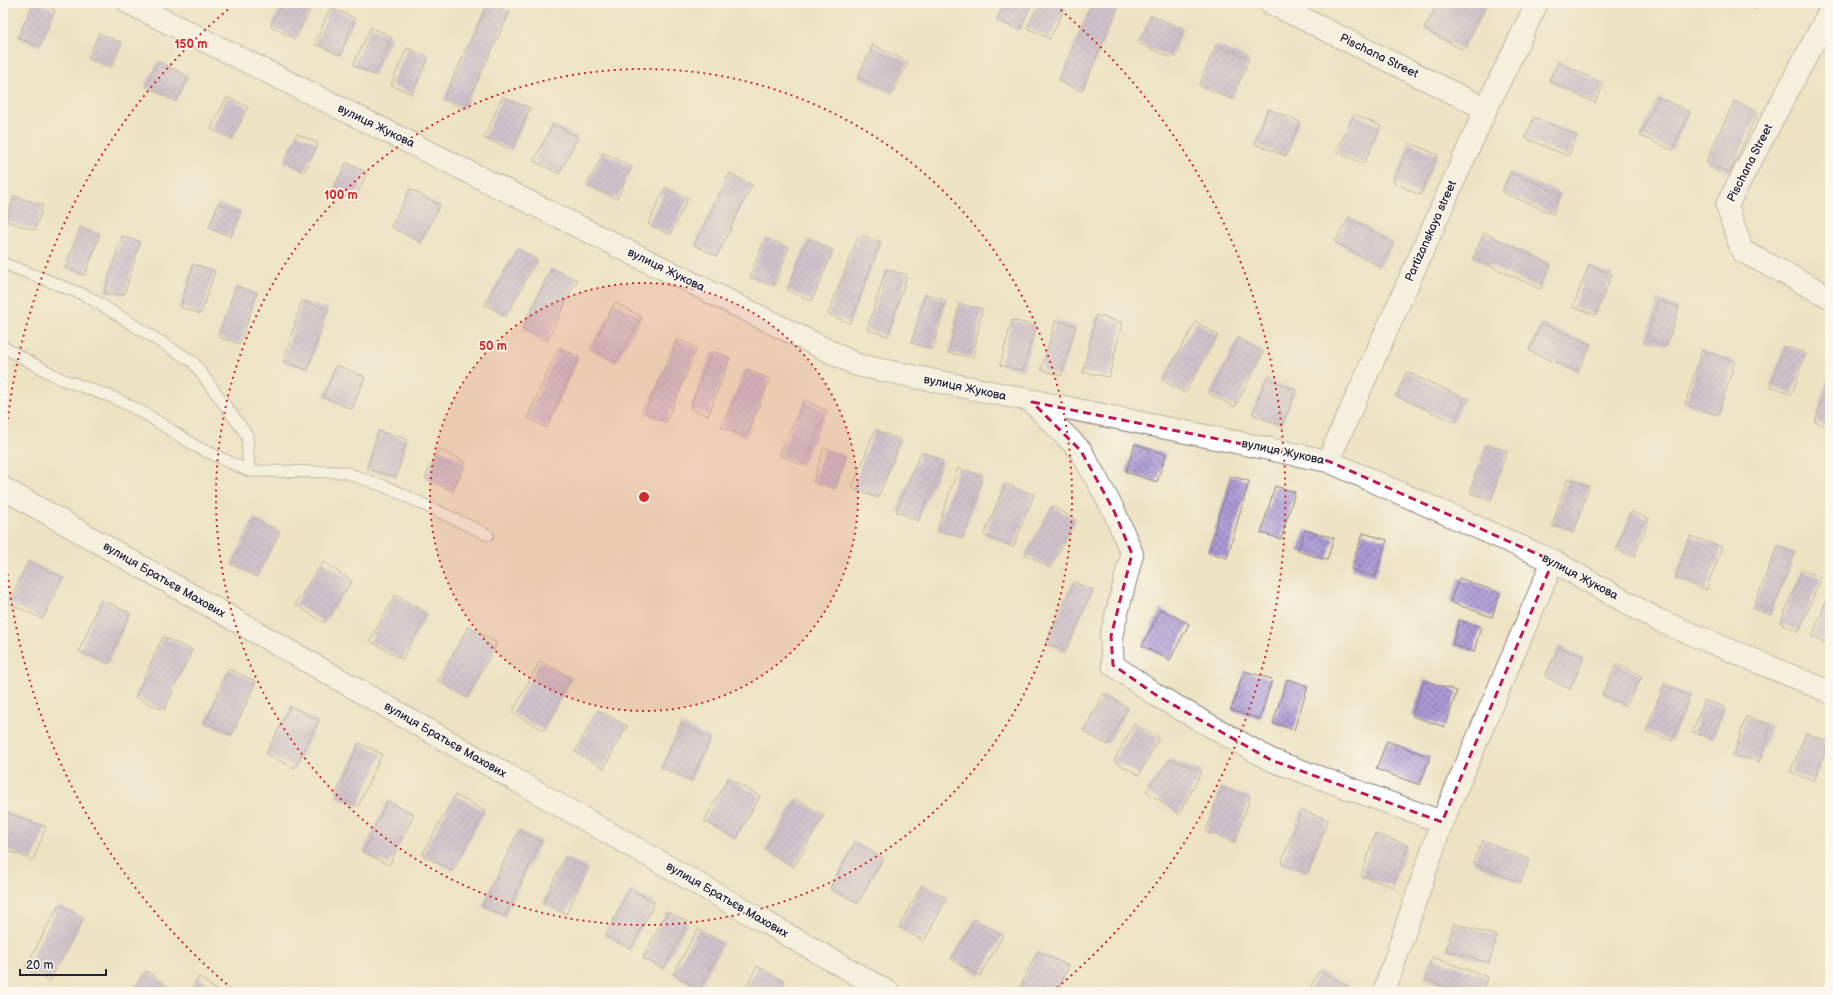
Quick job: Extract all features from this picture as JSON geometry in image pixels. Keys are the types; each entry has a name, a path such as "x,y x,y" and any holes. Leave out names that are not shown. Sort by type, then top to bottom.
{"street":[{"name":"вулиця Жукова","path":"129,3 857,364 1032,402 1328,461 1553,561 1658,620 1830,692"},
{"name":"Pischana Street","path":"1271,3 1486,110"},
{"name":"Partizanskaya street","path":"1328,461 1486,110 1537,3"},
{"name":"Pischana Street","path":"1830,11 1727,205 1742,251 1830,297"},
{"path":"1032,402 1081,451 1114,511 1132,554 1111,636 1113,665 1156,695 1271,760 1442,822"},
{"name":"вулиця Братьєв Махових","path":"3,488 888,992"},
{"path":"1384,992 1442,822 1553,561"}],"lane":[{"path":"3,263 87,296 193,362 246,435 250,471"},
{"path":"3,347 61,379 112,397 144,413 197,447 250,471 344,472 389,488 488,535"}],"highlighted area":[{"path":"1032,402 1328,461 1553,561 1442,822 1271,760 1156,695 1113,665 1111,636 1132,554 1114,511 1081,451"}],"building":[{"path":"33,3 39,3 55,10 40,47 18,38"},
{"path":"282,3 314,3 295,39 271,26"},
{"path":"488,3 510,12 464,109 443,99"},
{"path":"1005,3 1032,3 1020,30 997,20"},
{"path":"1039,3 1067,3 1050,39 1027,28"},
{"path":"1092,3 1120,3 1082,91 1059,81"},
{"path":"1438,3 1488,3 1463,50 1424,29"},
{"path":"1744,3 1759,3 1755,9"},
{"path":"1804,3 1813,3 1811,7"},
{"path":"330,8 355,18 340,55 315,44"},
{"path":"1151,15 1184,29 1171,58 1138,43"},
{"path":"371,27 392,37 374,75 353,65"},
{"path":"99,33 122,43 111,68 88,58"},
{"path":"873,45 908,62 892,94 858,77"},
{"path":"1216,45 1249,59 1232,99 1199,85"},
{"path":"407,48 429,57 412,94 391,85"},
{"path":"158,61 189,77 176,101 145,86"},
{"path":"1558,62 1604,84 1595,103 1549,81"},
{"path":"227,97 248,107 232,139 211,129"},
{"path":"502,97 530,108 512,150 484,138"},
{"path":"1658,97 1690,112 1673,150 1640,136"},
{"path":"1734,101 1758,112 1730,173 1706,162"},
{"path":"1268,109 1300,122 1286,156 1255,144"},
{"path":"1354,114 1381,126 1364,164 1337,152"},
{"path":"1534,117 1577,135 1568,156 1525,138"},
{"path":"553,124 578,137 559,174 534,161"},
{"path":"297,134 318,143 304,172 284,162"},
{"path":"1410,143 1438,155 1420,195 1393,182"},
{"path":"603,153 632,167 617,199 587,186"},
{"path":"346,163 367,172 355,199 333,190"},
{"path":"1510,172 1561,194 1553,214 1502,192"},
{"path":"730,173 752,185 717,256 694,245"},
{"path":"665,188 688,198 670,235 648,224"},
{"path":"410,189 440,205 421,243 391,227"},
{"path":"14,196 43,205 35,230 6,221"},
{"path":"218,203 241,212 231,237 209,228"},
{"path":"1349,217 1394,243 1380,267 1335,242"},
{"path":"80,227 100,234 85,275 65,268"},
{"path":"1484,233 1551,264 1540,289 1473,258"},
{"path":"859,234 881,242 850,323 828,314"},
{"path":"122,236 140,242 124,295 104,293"},
{"path":"765,238 789,247 774,286 750,277"},
{"path":"808,239 833,250 812,301 787,290"},
{"path":"517,248 537,260 506,316 485,304"},
{"path":"193,264 215,271 201,314 180,307"},
{"path":"1589,265 1612,274 1596,315 1573,307"},
{"path":"551,268 577,280 547,341 522,329"},
{"path":"886,269 907,275 888,336 867,330"},
{"path":"236,286 257,293 240,344 218,337"},
{"path":"925,294 946,300 933,349 911,343"},
{"path":"1658,300 1679,307 1667,346 1646,339"},
{"path":"302,301 328,309 308,370 283,362"},
{"path":"615,303 642,317 616,363 590,349"},
{"path":"959,304 982,309 973,357 949,353"},
{"path":"1096,315 1122,323 1109,377 1083,372"},
{"path":"1012,320 1036,326 1023,371 1000,365"},
{"path":"1056,320 1076,326 1061,376 1041,369"},
{"path":"1196,322 1218,335 1185,393 1162,380"},
{"path":"1541,323 1591,344 1578,372 1529,351"},
{"path":"1238,338 1263,352 1235,407 1209,394"},
{"path":"677,339 697,348 666,422 645,413"},
{"path":"1784,346 1806,353 1792,394 1770,386"},
{"path":"559,348 579,357 547,428 527,418"},
{"path":"1702,350 1735,361 1718,415 1685,404"},
{"path":"712,351 730,358 708,416 690,408"},
{"path":"337,365 365,377 352,409 323,397"},
{"path":"746,369 770,379 746,437 721,427"},
{"path":"1830,370 1830,427 1815,422"},
{"path":"1406,372 1465,398 1454,422 1396,396"},
{"path":"1266,378 1296,390 1282,426 1252,414"},
{"path":"805,400 827,411 802,465 779,455"},
{"path":"875,430 901,440 878,498 852,488"},
{"path":"378,431 407,439 396,477 367,469"},
{"path":"1135,444 1166,454 1157,482 1126,472"},
{"path":"1486,444 1507,451 1491,500 1470,493"},
{"path":"824,448 846,456 835,489 813,482"},
{"path":"439,449 466,462 453,491 425,478"},
{"path":"921,452 943,461 918,521 896,511"},
{"path":"958,468 983,476 963,538 937,530"},
{"path":"1231,476 1249,481 1227,558 1208,552"},
{"path":"1568,478 1589,486 1574,532 1552,525"},
{"path":"1005,484 1034,495 1013,547 984,535"},
{"path":"1275,486 1295,492 1281,539 1261,533"},
{"path":"1052,506 1076,520 1050,568 1025,554"},
{"path":"1631,512 1649,519 1634,557 1616,549"},
{"path":"254,518 280,532 257,577 231,564"},
{"path":"1305,530 1334,538 1327,560 1298,551"},
{"path":"1363,533 1387,540 1375,577 1351,569"},
{"path":"1690,536 1722,547 1706,590 1675,578"},
{"path":"1777,546 1795,553 1771,615 1753,609"},
{"path":"28,561 63,577 43,619 8,603"},
{"path":"323,562 352,581 324,623 295,604"},
{"path":"1802,570 1821,578 1799,631 1780,623"},
{"path":"1459,578 1500,593 1492,617 1450,602"},
{"path":"1073,582 1093,590 1065,652 1046,643"},
{"path":"1830,591 1830,644 1812,637"},
{"path":"395,595 428,614 402,659 370,641"},
{"path":"101,600 130,613 108,664 79,651"},
{"path":"1161,609 1189,624 1170,660 1142,646"},
{"path":"1459,620 1481,627 1474,652 1452,645"},
{"path":"468,627 497,643 467,698 438,681"},
{"path":"163,637 192,650 164,710 135,697"},
{"path":"1559,646 1584,658 1570,689 1545,677"},
{"path":"540,661 572,678 544,730 512,713"},
{"path":"1617,663 1642,676 1626,706 1602,694"},
{"path":"228,669 256,681 232,735 205,723"},
{"path":"1244,671 1272,679 1260,719 1231,710"},
{"path":"1287,679 1308,686 1294,730 1273,723"},
{"path":"1424,680 1457,691 1445,727 1412,716"},
{"path":"1664,685 1690,696 1672,741 1646,731"},
{"path":"1104,694 1128,708 1108,745 1083,731"},
{"path":"1704,700 1725,707 1713,739 1693,732"},
{"path":"290,706 319,720 295,768 266,754"},
{"path":"598,710 627,726 604,768 575,752"},
{"path":"1746,717 1771,725 1759,762 1734,755"},
{"path":"681,724 711,738 691,781 661,767"},
{"path":"1134,724 1159,738 1139,775 1114,761"},
{"path":"1806,733 1829,742 1814,781 1790,772"},
{"path":"1387,741 1430,757 1420,785 1376,769"},
{"path":"359,743 382,754 358,806 335,796"},
{"path":"1170,759 1202,771 1179,814 1146,791"},
{"path":"728,778 760,796 736,839 704,821"},
{"path":"1221,787 1250,797 1235,842 1206,832"},
{"path":"455,795 485,811 453,871 422,855"},
{"path":"795,799 824,815 794,867 765,850"},
{"path":"387,801 414,814 389,865 363,852"},
{"path":"1301,810 1328,820 1308,873 1281,864"},
{"path":"3,811 46,827 33,860 3,849"},
{"path":"519,830 541,841 505,917 482,906"},
{"path":"1375,834 1408,845 1393,887 1361,876"},
{"path":"1483,840 1530,860 1520,883 1473,863"},
{"path":"855,842 883,858 858,903 830,888"},
{"path":"565,857 588,868 566,914 543,903"},
{"path":"922,885 947,898 924,941 899,927"},
{"path":"630,889 655,902 631,949 605,936"},
{"path":"59,905 84,918 50,981 25,968"},
{"path":"667,912 688,922 664,969 643,958"},
{"path":"975,919 1003,935 980,976 951,959"},
{"path":"1454,923 1497,936 1489,963 1446,950"},
{"path":"698,929 724,943 699,989 673,974"},
{"path":"1037,951 1069,966 1057,992 1018,991"},
{"path":"1432,957 1487,977 1482,992 1460,992 1424,979"},
{"path":"757,966 785,982 780,992 743,992"},
{"path":"147,971 172,990 170,992 131,992"},
{"path":"1319,971 1349,986 1346,992 1308,992"},
{"path":"199,977 219,992 188,992"}]}
